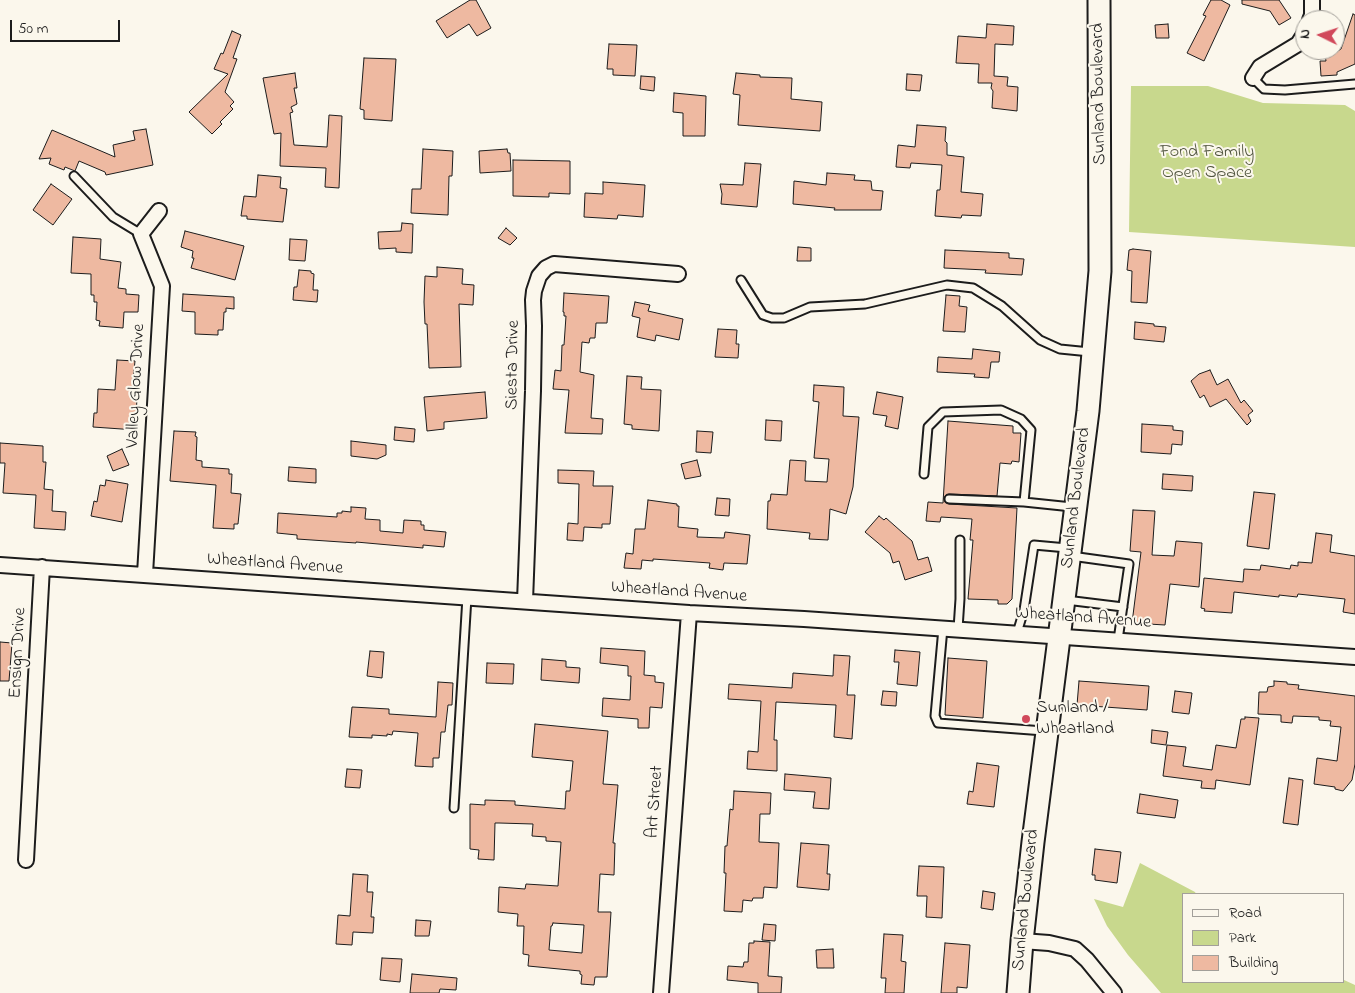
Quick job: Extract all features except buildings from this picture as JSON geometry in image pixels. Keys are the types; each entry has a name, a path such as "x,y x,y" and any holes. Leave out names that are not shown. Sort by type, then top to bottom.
{"main road":[{"name":"Sunland Boulevard","path":"1018,993 1022,941 1047,731 1088,411 1101,260 1099,0"}],"street":[{"path":"1253,78 1260,67 1295,46"},
{"path":"141,234 159,211"},
{"name":"Valley Glow Drive","path":"141,234 162,286 145,574"},
{"name":"Siesta Drive","path":"525,601 533,372 533,300 538,276 546,268 554,264 678,274"},
{"name":"Wheatland Avenue","path":"0,565 1355,657"},
{"name":"Ensign Drive","path":"26,860 42,567"},
{"name":"Art Street","path":"661,993 689,613"},
{"path":"1022,941 1049,943 1075,949 1114,993"}],"lane":[{"path":"1253,78 1264,89 1285,90 1355,84"},
{"path":"74,176 113,217 141,234"},
{"path":"741,280 763,315 772,318 784,318 810,307 865,304 947,285 973,288 1002,306 1040,340 1060,349 1093,352"},
{"path":"924,474 928,427 943,412 1001,410 1021,418 1031,430 1024,502"},
{"path":"949,499 1024,502 1075,507"},
{"path":"958,629 960,540"},
{"path":"1017,633 1024,610 1034,545 1129,564 1118,640"},
{"path":"454,808 467,597"},
{"path":"1064,599 1123,607"},
{"path":"943,628 935,716 938,723 1047,731"}],"green space":[{"name":"Fond Family Open Space","path":"1131,86 1208,86 1263,103 1345,105 1355,111 1355,247 1129,232"},
{"path":"1140,863 1195,892 1182,893 1182,983 1345,983 1345,980 1355,985 1355,993 1161,993 1128,955 1107,926 1094,899 1123,907"}],"place":[{"name":"Sunland / Wheatland","path":"1026,719"}]}
